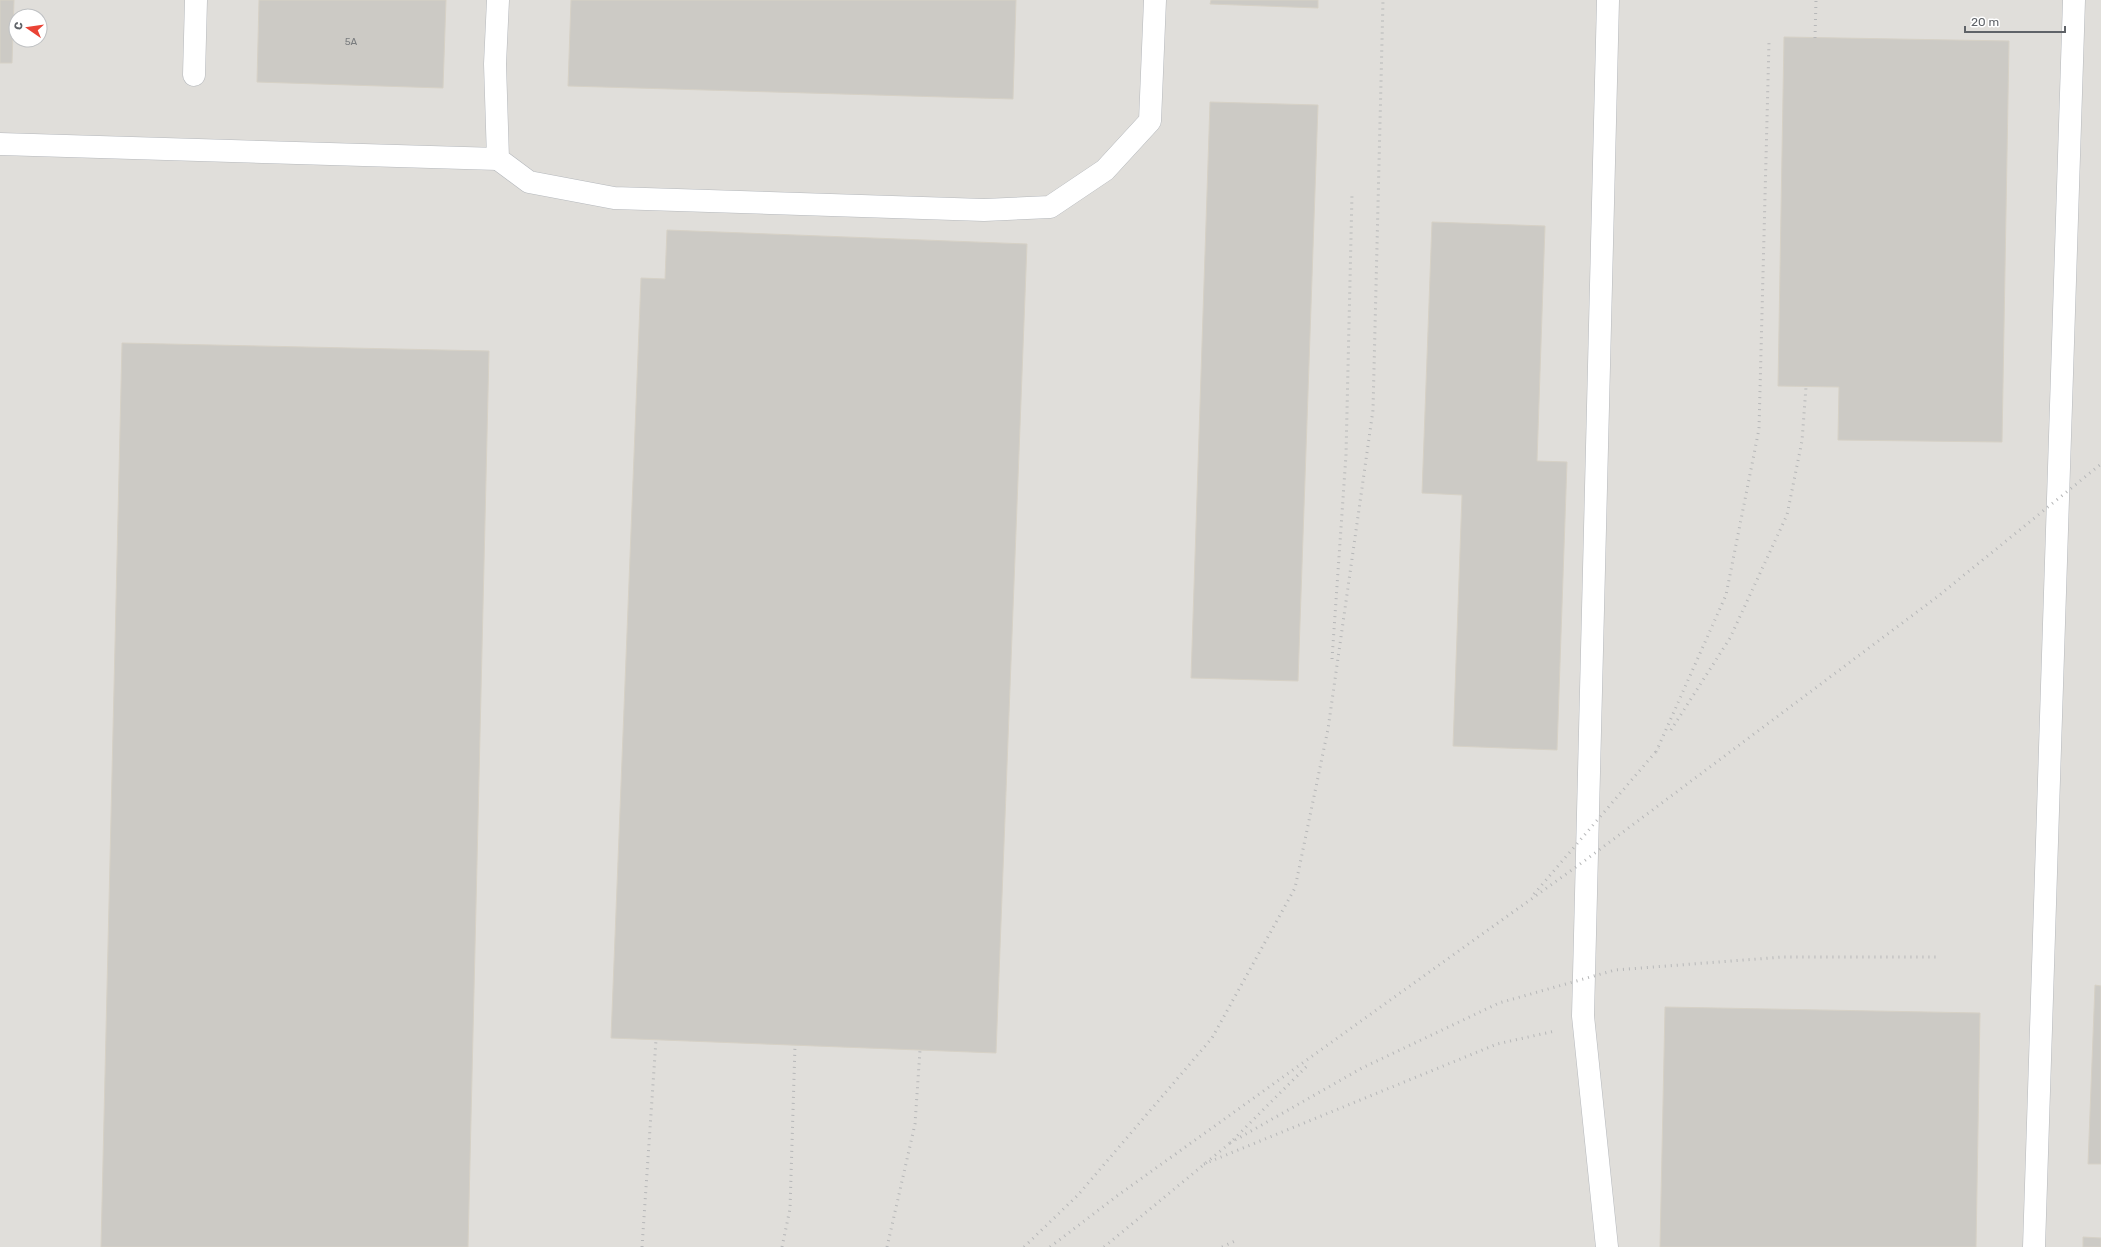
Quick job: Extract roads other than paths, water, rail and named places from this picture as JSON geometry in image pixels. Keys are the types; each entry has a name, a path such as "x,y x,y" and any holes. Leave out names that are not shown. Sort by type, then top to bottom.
{"lane":[{"path":"194,75 196,0"},
{"path":"498,0 496,64 498,159"},
{"path":"0,144 498,159 529,182 614,198 984,210 1050,207 1105,170 1150,121 1155,0"},
{"path":"1607,1247 1583,1016 1608,0"},
{"path":"2034,1247 2074,0"}],"railway":[{"path":"1024,1247 1078,1195 1212,1038 1295,888 1328,729 1373,410 1383,0"},
{"path":"1815,38 1816,0"},
{"path":"1656,752 1726,595 1759,429 1769,42"},
{"path":"1332,659 1346,455 1352,194"},
{"path":"1671,730 1730,638 1787,515 1802,441 1806,387"},
{"path":"1050,1247 1117,1196 1587,859 1937,597 2101,464"},
{"path":"1534,894 1659,748"},
{"path":"1230,1143 1362,1068 1499,1003 1615,970 1783,957 1938,957"},
{"path":"1204,1164 1497,1044 1555,1031"},
{"path":"642,1247 656,1040"},
{"path":"782,1247 790,1209 795,1045"},
{"path":"887,1247 915,1124 920,1050"},
{"path":"1104,1247 1230,1143 1307,1066"},
{"path":"1222,1247 1235,1241"}]}
